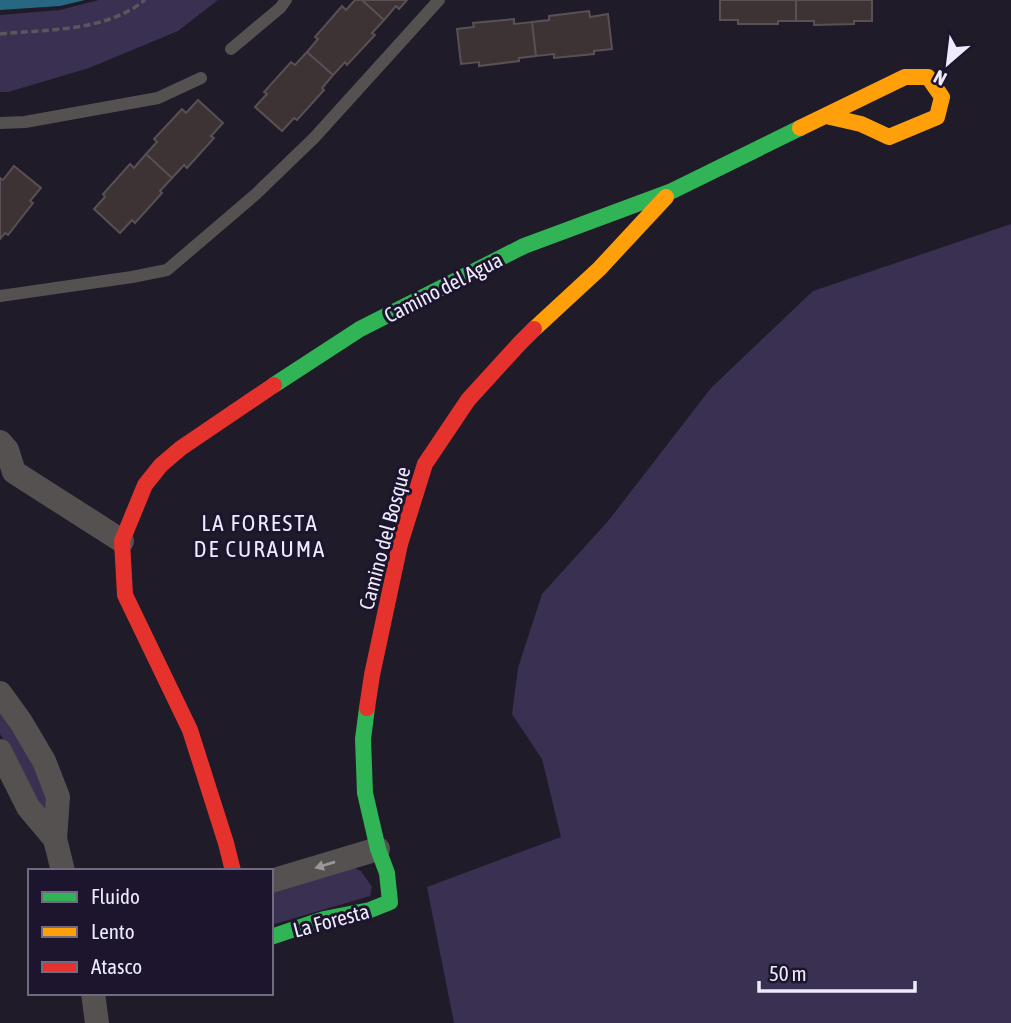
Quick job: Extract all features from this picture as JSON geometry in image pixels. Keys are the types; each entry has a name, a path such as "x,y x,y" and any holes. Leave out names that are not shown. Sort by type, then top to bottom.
{"street":[{"name":"Camino del Agua","path":"232,869 190,730 125,595 122,541 145,485 181,448 360,329 524,246 671,191 905,77 928,77 942,97 937,117 889,137 861,124 827,116"},
{"name":"Camino del Bosque","path":"390,902 387,873 378,849 365,793 363,739 372,675 400,544 425,464 476,390 520,343 600,268 671,191"},
{"path":"0,442 7,450 7,475 122,541"},
{"path":"0,693 44,761 58,797 55,839 62,869"},
{"path":"0,751 28,807 55,839"},
{"path":"273,880 378,849"},
{"name":"La Foresta","path":"273,936 324,919 370,910 390,902"},
{"path":"93,995 97,1023"}],"lane":[{"path":"231,49 286,0"},
{"path":"0,296 167,270 256,194 314,138 439,0"},
{"path":"0,123 158,98 201,78"}],"path":[{"path":"0,34 103,22 133,9 145,0"}],"shaded area":[{"path":"99,0 218,0 178,31 89,68 0,92 0,15 60,10"},
{"path":"1011,224 1011,1023 454,1023 427,887 561,837 542,759 512,714 518,668 542,594 609,520 711,388 813,291"},
{"path":"0,708 29,754 48,800 44,812 0,734"},
{"path":"349,865 361,871 372,887 370,896 273,924 273,890"}],"water":[{"path":"0,0 85,0 60,6 0,10"}],"building":[{"path":"355,0 362,0 384,20 372,33 375,35 347,65 345,62 333,75 307,52 318,39 315,37 342,6 346,10"},
{"path":"362,0 407,0 399,9 396,6 384,20"},
{"path":"720,0 796,0 796,21 738,24 738,20 720,20"},
{"path":"796,0 872,0 872,21 814,25 814,21 796,21"},
{"path":"589,11 590,17 608,14 612,49 594,51 594,54 554,58 554,54 536,56 532,22 549,20 549,16"},
{"path":"514,19 514,24 532,22 536,56 479,66 479,62 461,64 457,29 474,27 473,23"},
{"path":"307,52 333,75 322,88 324,90 297,120 294,118 282,131 255,107 267,94 264,92 291,62 295,65"},
{"path":"198,100 223,123 211,136 214,138 187,168 184,165 172,178 146,154 157,142 154,139 182,109 186,113"},
{"path":"146,154 172,178 135,223 132,220 120,233 94,209 105,197 103,194 130,164 134,168"},
{"path":"14,166 41,188 8,235 5,233 0,239 0,178 3,180"}],"traffic: fast":[{"path":"274,385 360,329 524,246 672,191 800,128"},
{"path":"273,936 324,919 370,910 390,902 387,873 378,849 365,793 363,739 367,708"}],"traffic: slow":[{"path":"800,128 905,77 928,77 942,97 937,117 889,137 861,124 826,116"},
{"path":"534,329 600,268 666,197"}],"traffic: jam":[{"path":"367,708 400,544 425,464 468,400 534,329"},
{"path":"232,869 190,730 125,595 122,541 145,485 161,465 181,448 274,385"}],"district":[{"name":"LA FORESTA DE CURAUMA","path":"260,536"}]}
